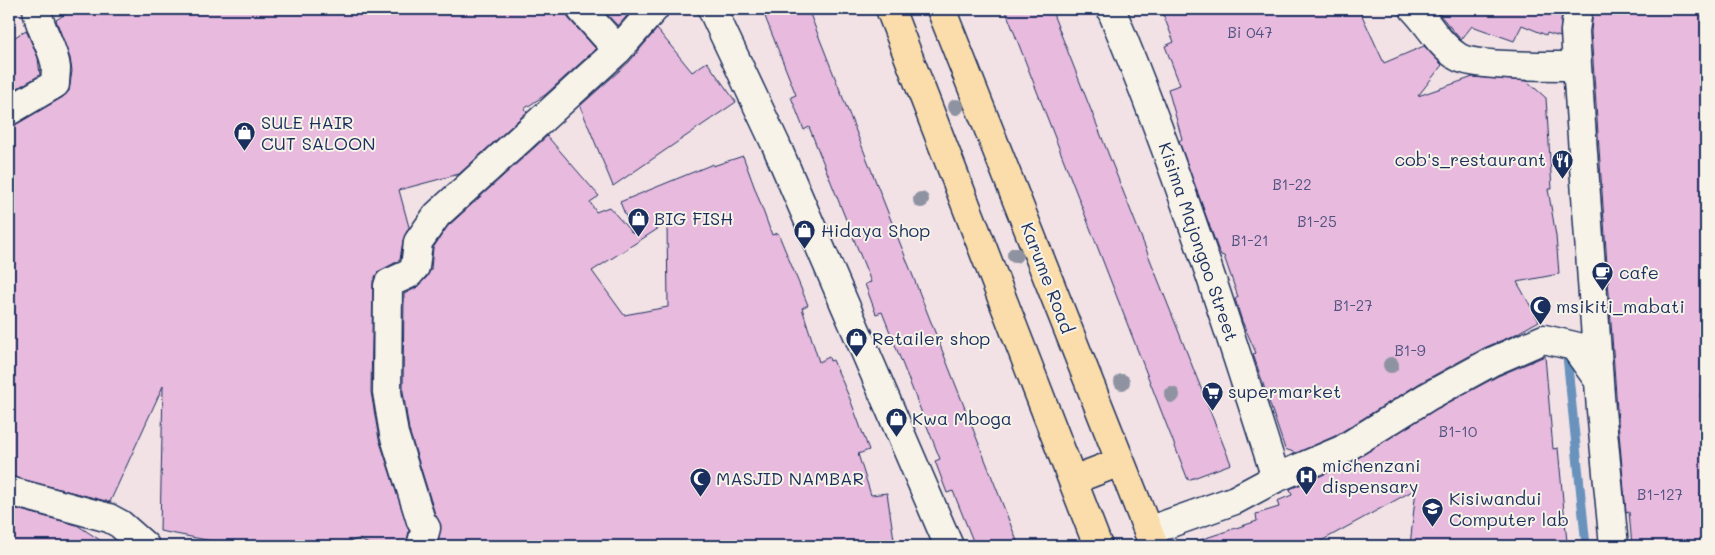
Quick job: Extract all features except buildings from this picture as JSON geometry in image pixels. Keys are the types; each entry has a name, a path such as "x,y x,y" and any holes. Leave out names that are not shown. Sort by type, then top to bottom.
{"main road":[{"path":"890,9 1098,546"},
{"name":"Karume Road","path":"942,9 1151,539"},
{"path":"1073,480 1120,462"}],"street":[{"path":"9,111 55,84 56,68 39,23 37,9"},
{"path":"581,9 618,50"},
{"path":"421,546 426,528 421,521 394,434 387,392 389,283 409,274 414,267 418,242 437,215 618,50 654,9"},
{"path":"712,9 776,144 949,546"},
{"name":"Kisima Majongoo Street","path":"1111,9 1143,86 1217,293 1276,478"},
{"path":"1414,9 1431,32 1459,58 1487,64 1577,66"},
{"path":"1578,9 1575,32 1577,66 1599,381 1614,546"},
{"path":"1151,539 1235,500 1276,478 1342,450 1469,373 1544,339 1574,346 1599,381"},
{"path":"9,491 110,518 120,524 140,544"}],"waterway":[{"path":"1567,356 1586,546"}],"place":[{"name":"SULE HAIR CUT SALOON","path":"245,152"},
{"name":"cob's_restaurant","path":"1562,179"},
{"name":"BIG FISH","path":"638,238"},
{"name":"Hidaya Shop","path":"805,250"},
{"name":"cafe","path":"1603,292"},
{"name":"msikiti_mabati","path":"1540,326"},
{"name":"Retailer shop","path":"856,358"},
{"name":"supermarket","path":"1212,411"},
{"name":"Kwa Mboga","path":"896,438"},
{"name":"michenzani dispensary","path":"1306,495"},
{"name":"MASJID NAMBAR","path":"700,498"},
{"name":"Kisiwandui Computer lab","path":"1433,528"}]}
